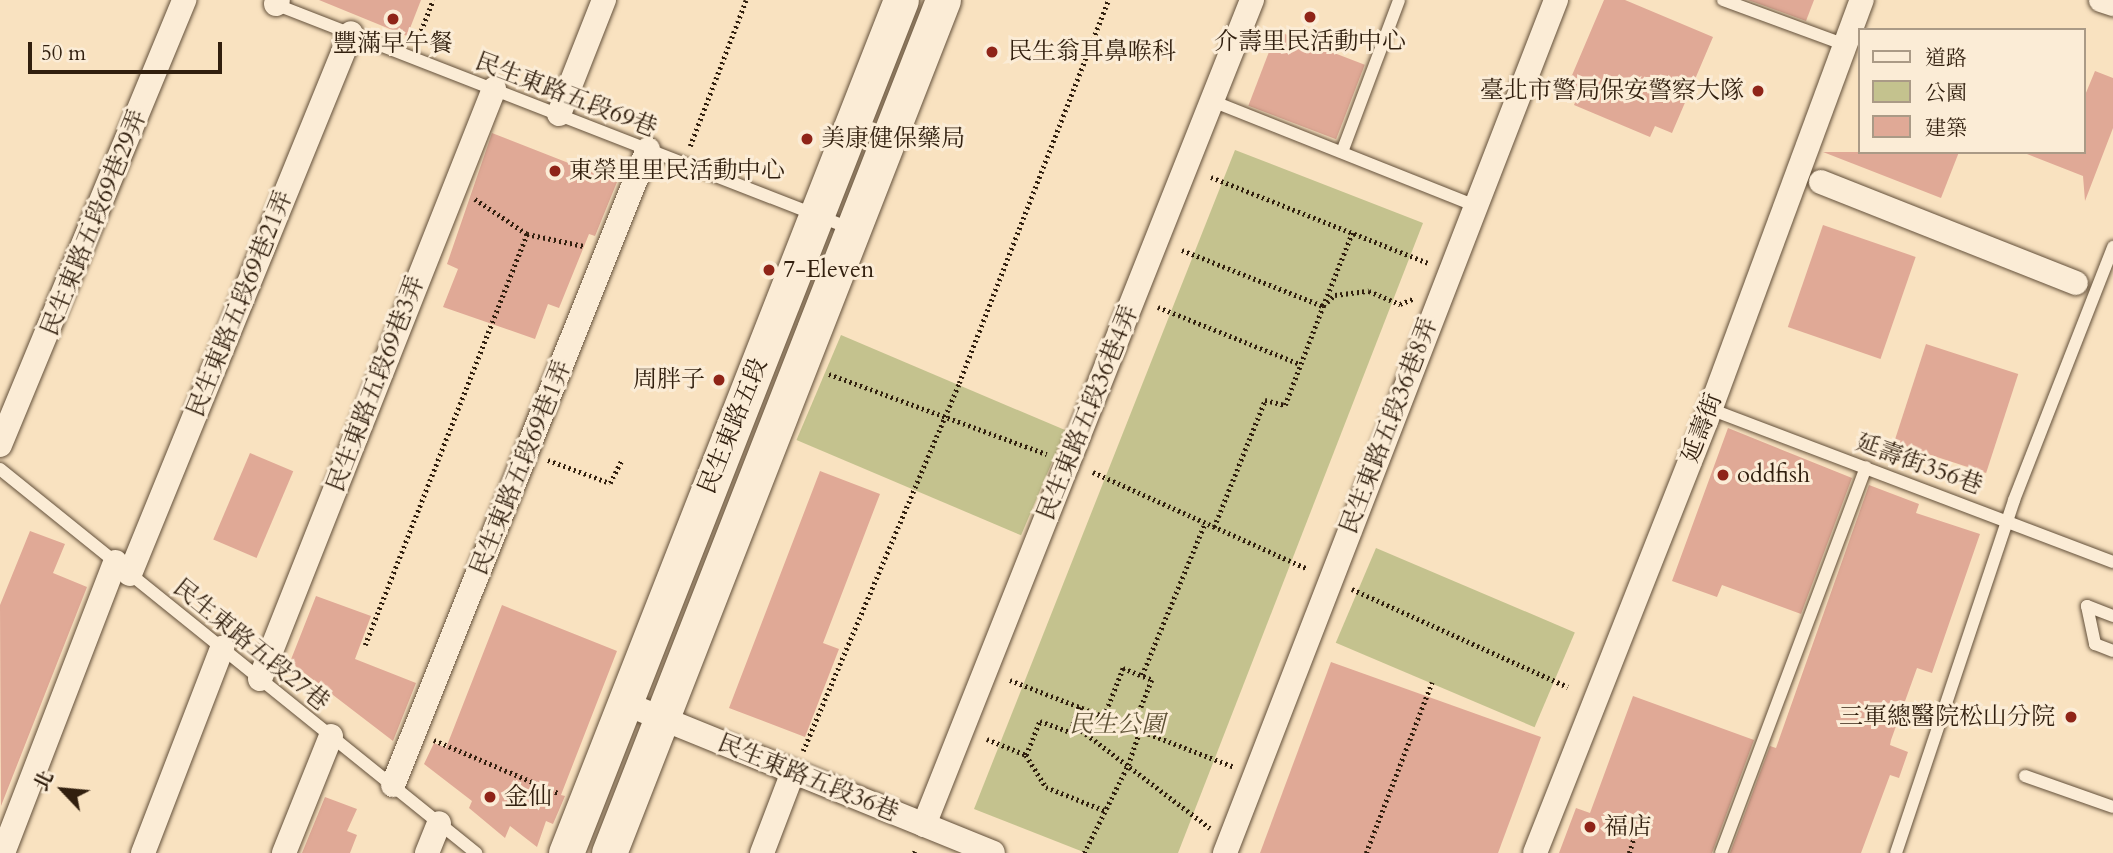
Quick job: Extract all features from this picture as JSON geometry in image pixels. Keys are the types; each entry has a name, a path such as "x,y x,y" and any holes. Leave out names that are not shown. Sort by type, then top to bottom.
{"street":[{"name":"民生東路五段69巷29弄","path":"0,445 184,0"},
{"path":"559,114 604,0"},
{"name":"民生東路五段","path":"566,853 901,0"},
{"name":"民生東路五段","path":"609,853 943,0"},
{"name":"民生東路五段36巷4弄","path":"924,825 1252,0"},
{"name":"民生東路五段36巷8弄","path":"1225,853 1556,0"},
{"name":"延壽街","path":"1535,853 1710,409 1862,0"},
{"path":"2101,0 2113,5"},
{"name":"民生東路五段69巷21弄","path":"3,853 351,33"},
{"name":"民生東路五段69巷3弄","path":"260,679 452,189 494,89"},
{"name":"民生東路五段69巷1弄","path":"393,785 648,149"},
{"path":"1821,183 2076,283"},
{"path":"143,853 222,648"},
{"name":"民生東路五段36巷","path":"624,704 797,763 924,825 993,853"},
{"path":"284,853 331,736"},
{"path":"762,853 797,763"},
{"path":"427,853 439,823"}],"lane":[{"path":"1342,152 1399,0"},
{"path":"1723,0 1845,45"},
{"name":"民生東路五段69巷","path":"273,1 852,229"},
{"path":"1212,101 1475,205"},
{"path":"1896,853 2008,520 2113,247"},
{"name":"延壽街356巷","path":"1710,409 2113,562"},
{"path":"1721,853 1866,467"},
{"name":"民生東路五段27巷","path":"0,470 476,853"},
{"path":"2113,616 2087,606 2095,644 2113,651"},
{"path":"2025,776 2113,807"}],"path":[{"path":"411,57 433,0"},
{"path":"684,163 746,0"},
{"path":"797,763 943,418 1108,0"},
{"path":"1211,177 1429,263"},
{"path":"452,189 527,234 608,251"},
{"path":"1214,527 1265,400 1285,405 1352,233"},
{"path":"365,645 527,234"},
{"path":"1182,250 1323,306"},
{"path":"1323,306 1335,295 1369,291 1400,303 1416,297"},
{"path":"1158,307 1300,365"},
{"path":"818,370 1054,457"},
{"path":"528,452 610,483 622,459"},
{"path":"1093,471 1312,571"},
{"path":"1142,675 1205,523"},
{"path":"1347,587 1568,687"},
{"path":"1104,716 1123,668 1142,675 1152,680 1133,727"},
{"path":"1010,680 1238,768"},
{"path":"1366,853 1432,682"},
{"path":"1026,755 1040,721 1070,732 1080,707"},
{"path":"1073,724 1214,831"},
{"path":"1084,853 1128,765 1140,730"},
{"path":"416,732 566,796"},
{"path":"987,739 1026,755 1046,787 1106,811"},
{"path":"1629,853 1635,834"}],"green space":[{"name":"民生公園","path":"1235,150 1423,223 1178,853 1086,853 974,809"},
{"path":"841,335 1066,430 1021,535 796,440"},
{"path":"1376,548 1575,632 1535,727 1336,643"}],"building":[{"path":"319,0 421,0 407,36"},
{"path":"1604,0 1625,0 1713,37 1672,133 1655,126 1650,137 1574,105 1579,93 1567,87"},
{"path":"1748,0 1814,0 1806,21"},
{"path":"1277,31 1365,65 1336,139 1248,106"},
{"path":"2095,71 2113,78 2113,128 2085,201 2083,176 2027,154 2085,154 2085,95"},
{"path":"492,133 617,182 595,236 589,234 559,308 548,304 535,339 443,307 458,269 447,264"},
{"path":"1823,152 1958,154 1941,198"},
{"path":"1823,225 1916,257 1880,359 1788,327"},
{"path":"1926,344 2018,374 1986,473 1894,443"},
{"path":"1728,428 1852,478 1801,614 1722,585 1717,597 1672,581"},
{"path":"250,453 293,471 257,558 213,540"},
{"path":"820,471 880,494 823,643 839,649 805,737 729,708"},
{"path":"1869,485 1919,504 1916,513 1980,534 1932,673 1917,668 1891,740 1890,745 1908,752 1899,778 1890,775 1861,853 1730,853 1770,746 1776,748"},
{"path":"30,531 65,544 53,573 87,587 1,806 0,605"},
{"path":"316,596 371,616 355,659 416,683 393,741 290,662"},
{"path":"502,605 617,651 561,795 565,796 553,824 546,821 537,847 510,826 505,838 469,808 472,801 424,764 434,743 446,748"},
{"path":"1331,662 1541,737 1498,853 1260,853"},
{"path":"1633,696 1754,740 1712,853 1559,853 1576,808 1590,813"},
{"path":"325,797 357,809 347,831 357,835 350,853 302,853"}],"place":[{"name":"介壽里民活動中心","path":"1310,17"},
{"name":"豐滿早午餐","path":"393,19"},
{"name":"民生翁耳鼻喉科","path":"992,52"},
{"name":"臺北市警局保安警察大隊","path":"1758,91"},
{"name":"美康健保藥局","path":"807,139"},
{"name":"東榮里里民活動中心","path":"555,171"},
{"name":"7-Eleven","path":"769,270"},
{"name":"周胖子","path":"719,380"},
{"name":"oddfish","path":"1723,475"},
{"name":"三軍總醫院松山分院","path":"2071,717"},
{"name":"金仙","path":"490,797"},
{"name":"福店","path":"1590,827"}]}
